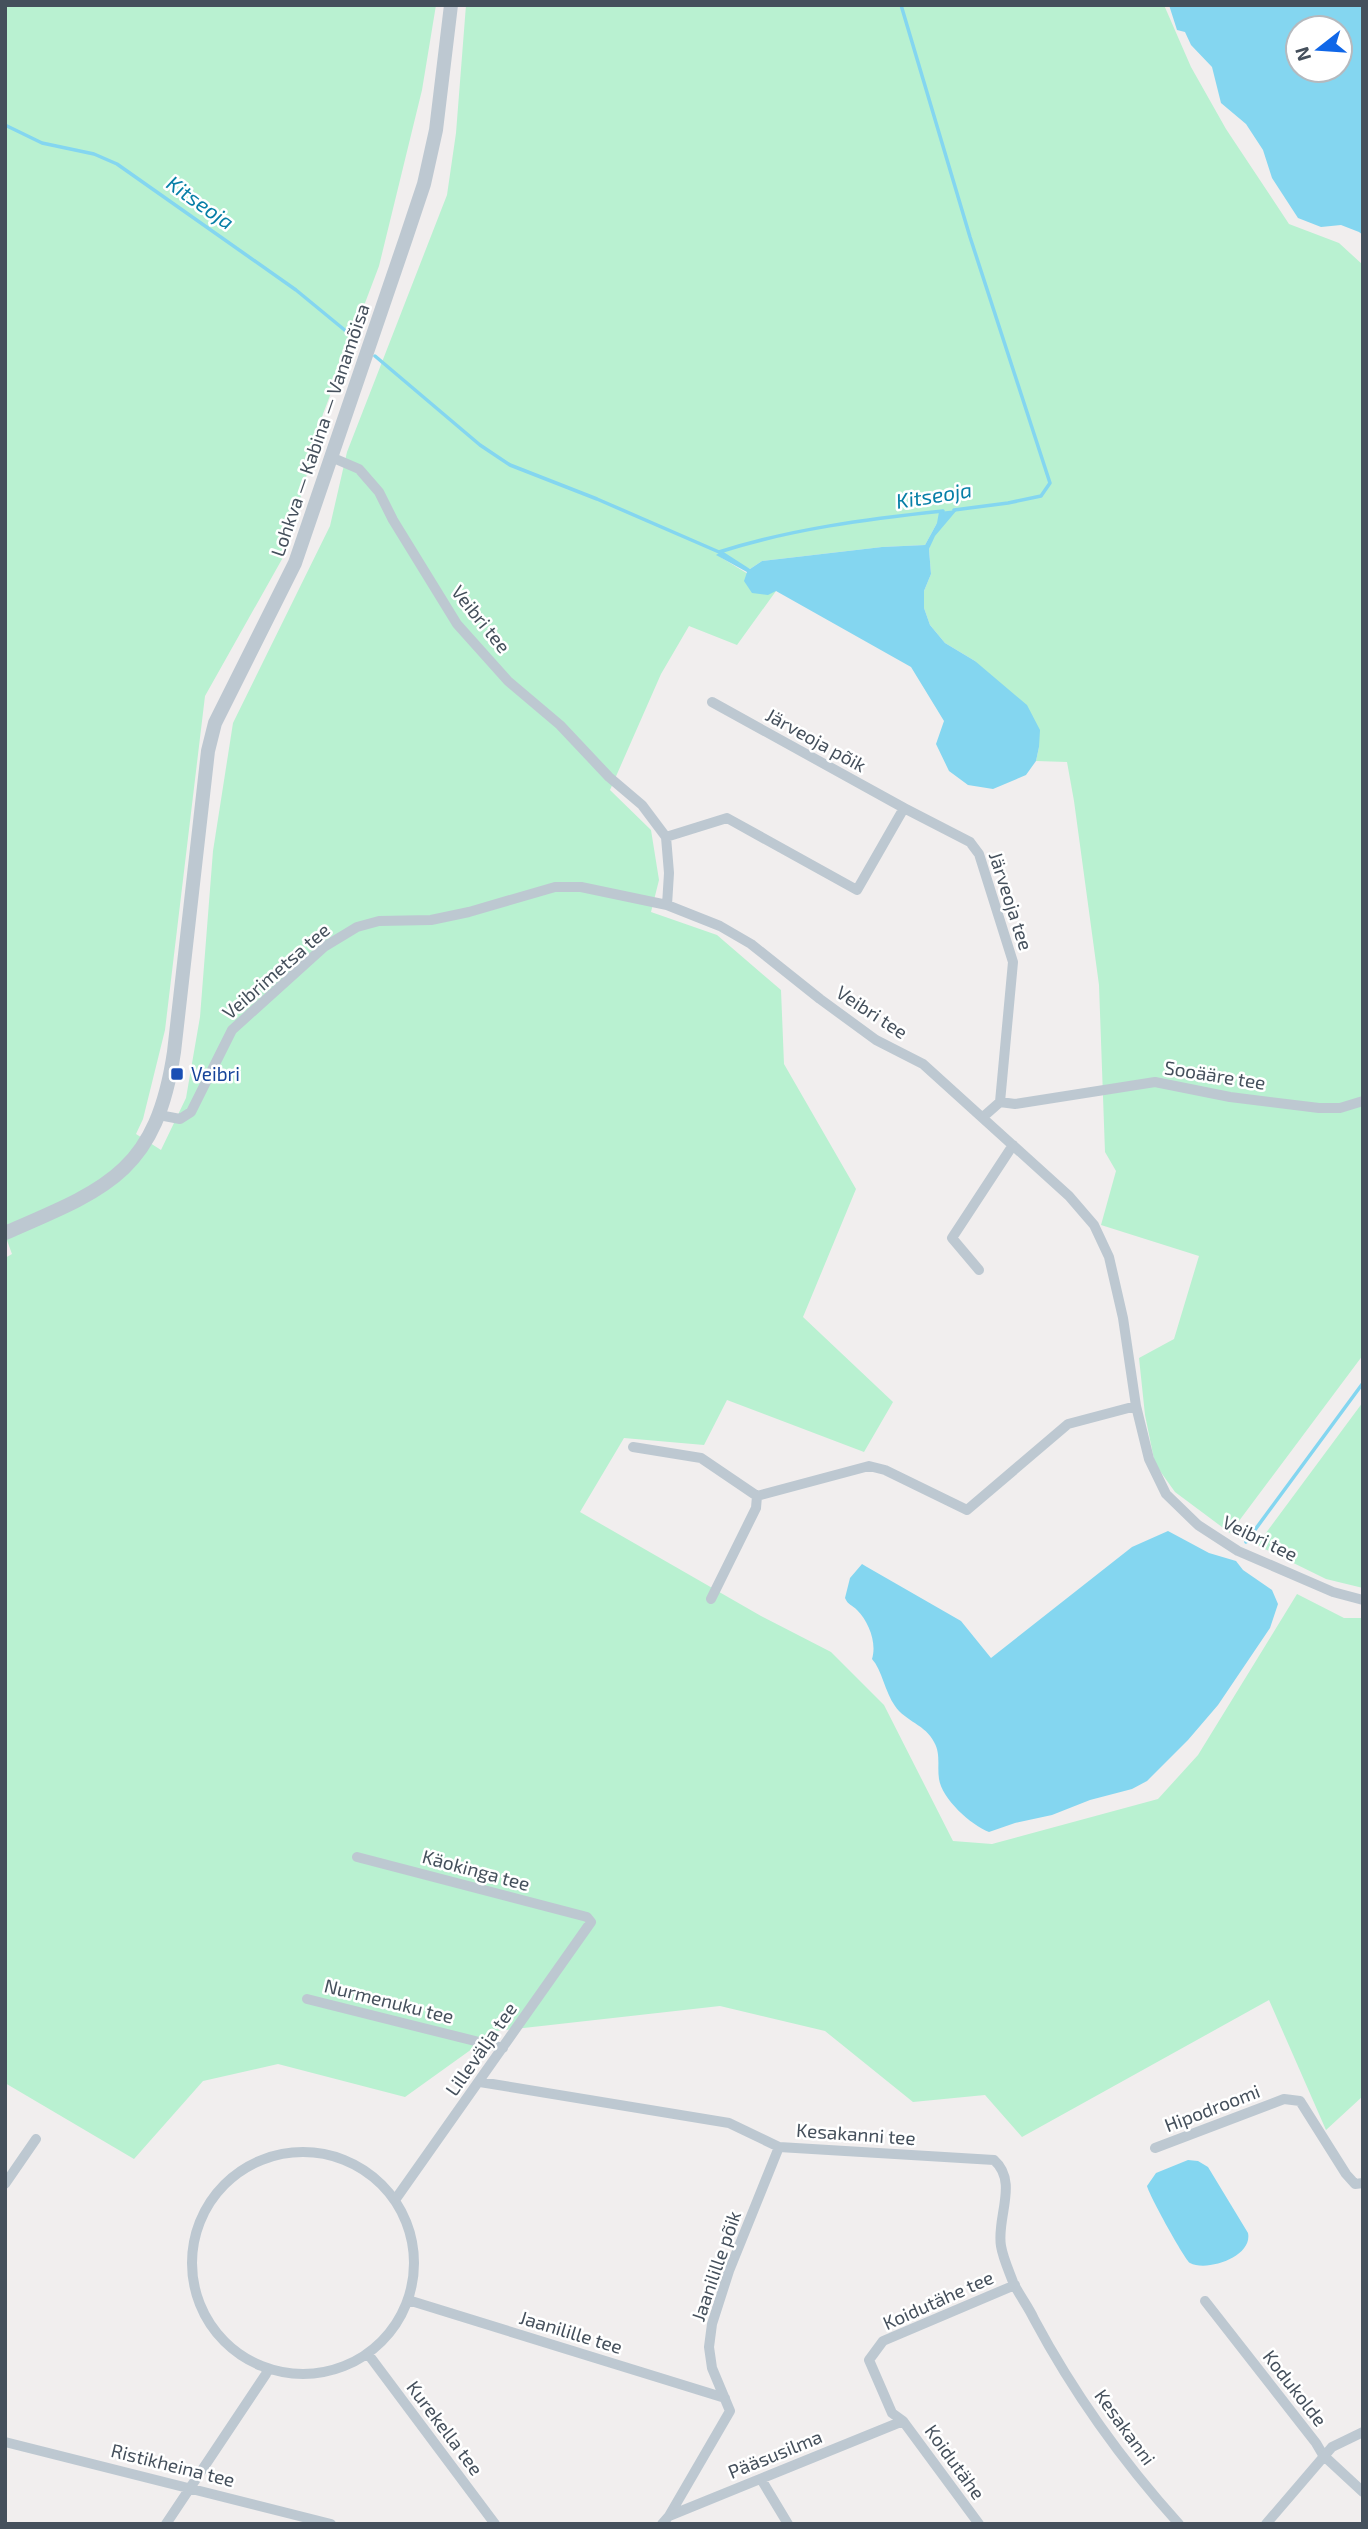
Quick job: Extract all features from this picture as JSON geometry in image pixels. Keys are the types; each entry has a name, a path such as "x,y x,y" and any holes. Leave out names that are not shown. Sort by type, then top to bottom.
{"street":[{"name":"Lohkva — Kabina — Vanamõisa","path":"5,1233 85,1198 107,1184 135,1157 159,1115 167,1092 174,1052 208,751 215,723 295,563 424,184 436,130 451,5"},
{"name":"Veibri tee","path":"331,457 359,469 379,492 457,624 508,681 560,725 609,777 642,805 666,837"},
{"name":"Järveoja põik","path":"712,702 904,808"},
{"path":"667,905 666,837 727,818 857,890 904,808"},
{"name":"Järveoja tee","path":"904,808 970,842 979,854 1013,962 1000,1102"},
{"name":"Veibrimetsa tee","path":"159,1115 180,1119 191,1112 232,1030 324,947 357,927 379,921 431,920 456,915 555,887 581,887 667,905"},
{"name":"Veibri tee","path":"667,905 720,926 751,944 876,1040 923,1064 1069,1196 1094,1225 1109,1257 1124,1318 1136,1406 1149,1459 1166,1494 1198,1525 1238,1551 1333,1592 1363,1600"},
{"name":"Sooääre tee","path":"1000,1102 1015,1104 1154,1083 1230,1097 1319,1108 1340,1108 1363,1101"},
{"path":"983,1117 1000,1102"},
{"path":"979,1270 952,1238 1013,1145"},
{"path":"633,1447 701,1458 757,1496 869,1466 885,1470 967,1510 1068,1424 1136,1406"},
{"path":"711,1599 756,1507 757,1496"},
{"name":"Käokinga tee","path":"357,1857 587,1917"},
{"name":"Lillevälja tee","path":"395,2200 591,1923 587,1917"},
{"name":"Nurmenuku tee","path":"307,1999 503,2048"},
{"name":"Kesakanni tee","path":"480,2082 729,2123 779,2147 994,2160 1001,2166 1006,2189 1001,2248 1015,2285 1049,2346"},
{"name":"Hipodroomi","path":"1155,2148 1284,2099 1300,2101 1346,2174 1355,2184 1363,2183"},
{"path":"5,2185 36,2139"},
{"name":"Jaanilille põik","path":"725,2398 712,2368 709,2347 712,2324 729,2271 779,2147"},
{"path":"310,2152 331,2156 351,2163 369,2174 395,2200 408,2227 413,2251 413,2276 408,2300 392,2330 368,2354 337,2369 302,2374 267,2368 248,2360 223,2340 205,2314 193,2273 193,2251 198,2230 206,2210 218,2193 250,2166 289,2153 310,2152"},
{"name":"Koidutähe tee","path":"903,2421 892,2413 869,2360 883,2342 1015,2285"},
{"name":"Jaanilille tee","path":"408,2300 725,2398"},
{"name":"Kodukolde","path":"1205,2301 1323,2455 1363,2492"},
{"name":"Kesakanni","path":"1049,2346 1101,2426 1154,2497 1179,2524"},
{"name":"Kurekella tee","path":"368,2354 495,2524"},
{"path":"166,2524 266,2374 267,2368"},
{"path":"666,2520 730,2411 725,2398"},
{"name":"Pääsusilma","path":"666,2520 903,2421"},
{"name":"Koidutähe","path":"903,2421 978,2524"},
{"path":"1266,2524 1323,2455 1332,2447 1363,2432"},
{"name":"Ristikheina tee","path":"5,2442 331,2524"},
{"path":"761,2479 789,2524"}],"green space":[{"path":"5,5 436,5 422,90 379,266 323,414 286,552 205,696 165,1030 143,1119 136,1134 161,1150 186,1098 200,1017 213,851 233,723 330,526 347,452 447,195 456,133 466,5 1164,5 1191,67 1226,129 1289,224 1339,243 1363,265 1363,1355 1230,1533 1175,1492 1155,1464 1145,1415 1139,1358 1174,1339 1199,1256 1101,1225 1116,1171 1105,1152 1099,985 1067,762 1036,761 1039,747 975,661 945,643 930,625 924,608 924,591 931,574 929,549 937,523 925,545 882,547 762,561 750,569 717,555 776,591 737,645 689,626 661,674 610,790 651,830 659,880 651,912 717,935 781,990 784,1064 856,1189 803,1317 893,1402 864,1452 727,1400 704,1445 624,1438 580,1512 761,1616 831,1652 884,1705 953,1841 992,1844 1158,1799 1198,1755 1297,1594 1344,1618 1363,1618 1363,2096 1326,2130 1269,2000 1022,2137 985,2095 913,2102 825,2031 720,2006 497,2031 405,2097 278,2064 203,2081 134,2159 5,2083 5,1258 12,1254 5,1235"},
{"path":"1363,1402 1363,1588 1326,1579 1257,1545"}],"water":[{"path":"1169,5 1363,5 1363,235 1341,225 1321,227 1298,218 1272,178 1263,150 1246,124 1221,103 1212,67 1191,45 1185,32 1177,30"},
{"path":"957,510 935,536 929,549 931,574 924,591 924,608 930,625 945,643 975,661 1027,705 1040,730 1036,761 1026,775 993,789 968,785 949,771 936,744 944,721 911,667 776,591 768,595 752,593 744,581 747,572 716,555 722,551 750,569 762,561 882,547 925,545 937,523 939,512"},
{"path":"1168,1531 1209,1553 1236,1561 1243,1570 1272,1590 1278,1604 1270,1628 1218,1705 1147,1781 1132,1789 1090,1800 1052,1815 989,1832 974,1824 951,1803 941,1787 937,1751 930,1736 904,1716 892,1700 872,1659 873,1640 868,1627 845,1598 850,1578 862,1564 961,1621 991,1658 1132,1547"},
{"path":"1188,2160 1198,2161 1208,2167 1248,2233 1248,2242 1243,2249 1217,2264 1190,2263 1167,2227 1147,2186 1156,2173"}],"waterway":[{"name":"Kitseoja","path":"901,5 970,237 1050,483 1041,496 954,510"},
{"name":"Kitseoja","path":"5,125 42,143 94,154 117,164 296,290 358,341"},
{"name":"Kitseoja","path":"375,356 480,445 510,465 719,552 830,526 943,511"},
{"path":"1246,1542 1363,1383"}],"place":[{"name":"Veibri","path":"177,1074"}]}
